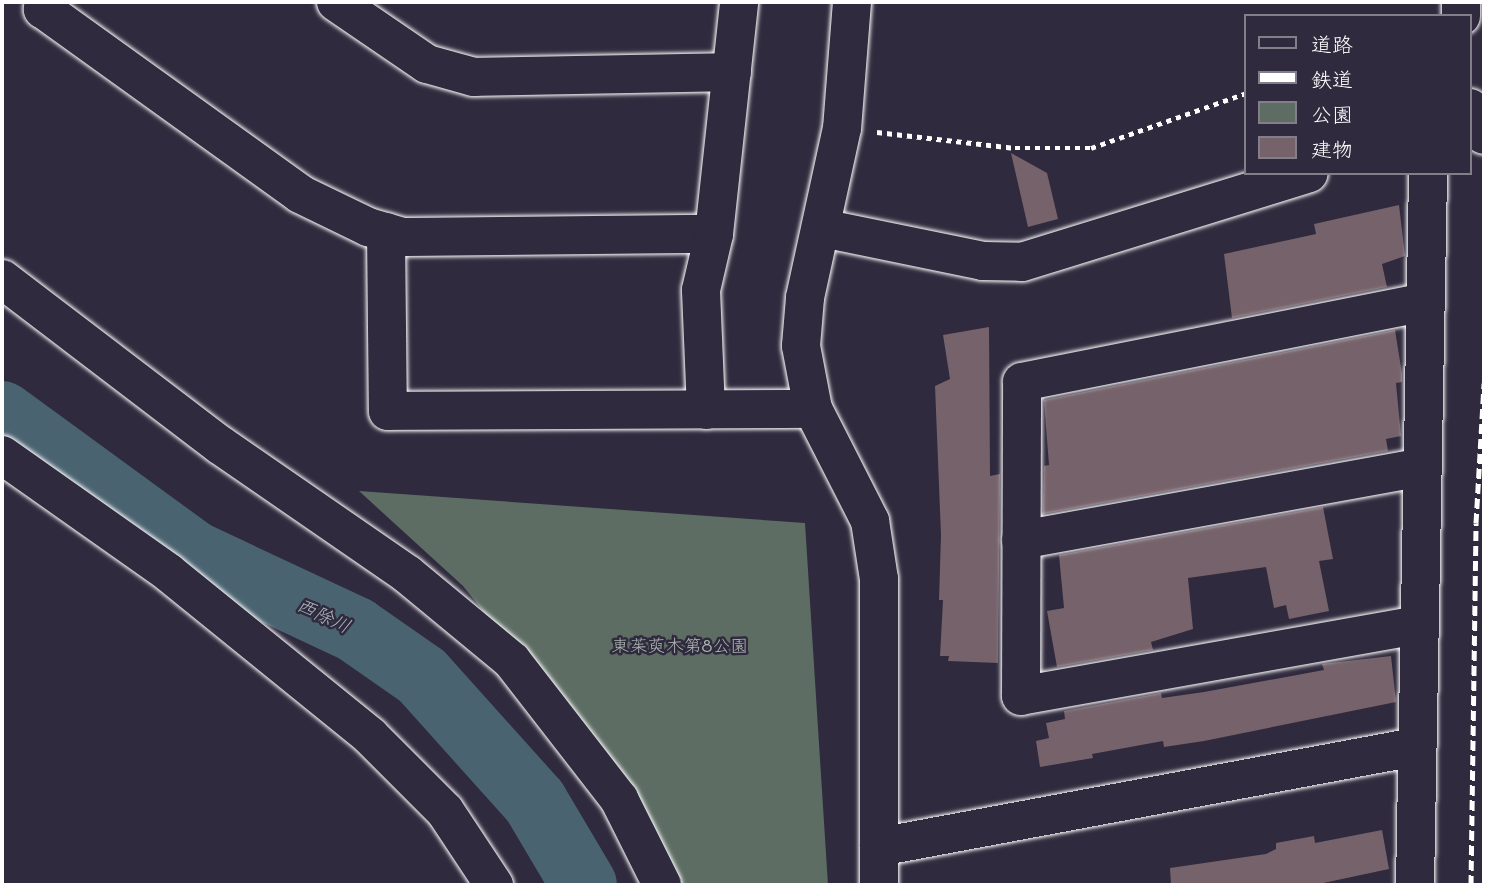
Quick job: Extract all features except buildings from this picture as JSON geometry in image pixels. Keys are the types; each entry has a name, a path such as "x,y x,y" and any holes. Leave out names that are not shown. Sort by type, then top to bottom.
{"street":[{"path":"48,2 43,9 300,194 386,232 404,237 714,234"},
{"path":"336,2 427,64 474,78 732,72"},
{"path":"706,410 701,290 714,234 740,2"},
{"path":"852,2 842,128 805,298 801,346 813,409 870,521 877,567 879,885"},
{"path":"1472,112 1484,135"},
{"path":"822,228 983,261 1022,262 1303,175"},
{"path":"1415,885 1415,747 1428,175"},
{"path":"386,232 388,411 813,409"},
{"path":"2,279 220,445 407,574 513,661 619,799 662,885"},
{"path":"1418,625 1021,696 1022,382 1425,302"},
{"path":"2,455 169,573 370,736 445,811 494,885"},
{"path":"1021,540 1421,467"},
{"path":"879,847 1415,747"}],"path":[{"path":"842,128 1015,148 1091,148 1244,94"}],"green space":[{"name":"東茱萸木第8公園","path":"359,491 805,523 828,885 679,885 639,803 463,586"}],"waterway":[{"name":"西除川","path":"2,414 194,554 356,630 422,676 535,802 584,885"}],"railway":[{"path":"1471,885 1476,523 1484,383"}]}
